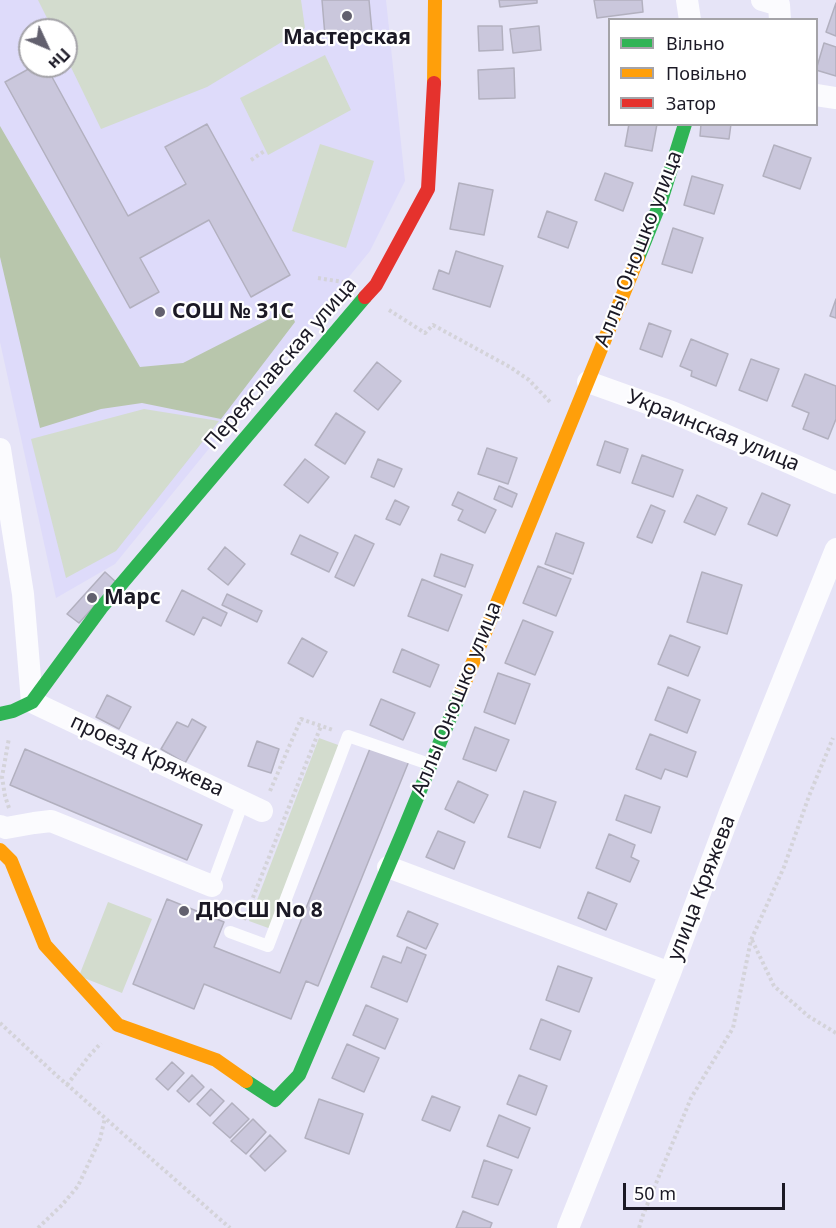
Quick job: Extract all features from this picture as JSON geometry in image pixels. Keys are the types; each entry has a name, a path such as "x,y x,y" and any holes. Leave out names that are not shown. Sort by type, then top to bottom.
{"street":[{"name":"Переяславская улица","path":"15,709 376,285 428,189 434,77 435,0"},
{"path":"687,0 690,18"},
{"path":"762,0 779,5 780,18"},
{"path":"818,94 836,98"},
{"name":"Аллы Оношко улица","path":"118,1025 216,1060 275,1100 299,1075 388,867 588,382 661,201 684,126"},
{"name":"Украинская улица","path":"588,382 672,412 836,483"},
{"path":"0,449 22,594 15,709"},
{"name":"улица Кряжева","path":"568,1228 670,973 730,812 836,549"},
{"name":"проезд Кряжева","path":"15,709 253,807"},
{"path":"0,826 6,828 51,821 212,886"},
{"path":"0,850 11,861 45,945 118,1025"},
{"path":"388,867 670,973"}],"lane":[{"path":"234,933 268,946 348,736 430,765"},
{"path":"212,886 253,807"}],"path":[{"path":"251,160 266,150"},
{"path":"318,278 344,282"},
{"path":"367,296 425,333 433,325 510,367 529,380 546,400 572,420"},
{"path":"15,709 2,777 5,796 10,812 34,823"},
{"path":"253,807 301,719 348,736"},
{"path":"234,933 321,726"},
{"path":"639,1228 691,1098 734,1028 752,940 784,867 809,796 833,738"},
{"path":"752,940 774,986 808,1016 836,1033"},
{"path":"0,1023 230,1228"},
{"path":"67,1085 89,1056 118,1025"},
{"path":"38,1228 78,1186 100,1139 105,1118"}],"shaded area":[{"name":"СОШ № 31С","path":"0,0 386,0 405,181 370,251 115,564 56,598 0,342"}],"green space":[{"path":"38,0 301,0 305,28 207,87 101,129 76,78 78,18 47,18"},
{"path":"325,55 351,110 268,155 240,98"},
{"path":"0,126 140,367 183,363 289,309 295,322 221,419 142,403 101,409 40,428 0,257"},
{"path":"320,144 374,161 346,248 292,231"},
{"path":"144,409 219,421 116,551 66,578 31,439"},
{"path":"319,738 341,746 271,929 249,921"},
{"path":"108,902 152,919 122,993 79,976"}],"building":[{"name":"Мастерская","path":"322,0 369,0 372,32 325,36"},
{"path":"499,0 537,0 537,3 500,7"},
{"path":"594,0 642,0 643,12 597,18"},
{"path":"836,3 836,36 826,32"},
{"path":"478,26 502,26 503,50 479,51"},
{"path":"539,26 541,50 513,53 510,29"},
{"path":"824,43 836,47 836,76 818,71"},
{"path":"514,68 515,98 479,99 478,70"},
{"path":"18,75 18,78 53,78 128,216 186,184 165,147 207,124 290,275 251,297 209,220 140,258 159,292 130,308 5,82"},
{"path":"629,126 657,126 652,151 625,146"},
{"path":"701,126 731,126 729,139 700,136"},
{"path":"774,145 811,158 800,189 763,176"},
{"path":"605,173 633,183 623,211 595,200"},
{"path":"692,176 723,185 714,214 684,205"},
{"path":"459,183 493,190 484,235 450,229"},
{"path":"547,211 577,222 568,248 538,237"},
{"path":"673,228 703,238 692,273 662,264"},
{"path":"456,251 503,266 490,307 433,289 439,270 449,274"},
{"path":"836,299 836,318 830,316"},
{"path":"649,323 671,331 662,357 640,349"},
{"path":"691,339 728,354 716,386 691,376 692,371 680,366"},
{"path":"751,359 779,369 767,401 739,390"},
{"path":"377,362 401,381 378,410 354,391"},
{"path":"805,374 836,386 836,419 828,439 803,429 809,413 792,406"},
{"path":"336,413 365,432 345,464 315,445"},
{"path":"605,441 628,449 620,473 597,465"},
{"path":"487,448 517,458 508,484 478,474"},
{"path":"642,455 683,470 673,497 632,483"},
{"path":"305,459 329,477 308,503 284,485"},
{"path":"378,459 402,469 394,487 371,477"},
{"path":"499,486 517,494 512,507 494,499"},
{"path":"458,492 496,510 485,533 458,520 463,510 452,505"},
{"path":"762,493 790,505 777,536 748,524"},
{"path":"697,495 727,508 715,535 684,522"},
{"path":"395,500 409,507 400,525 386,519"},
{"path":"651,505 665,511 652,543 637,537"},
{"path":"556,533 584,543 573,574 545,564"},
{"path":"300,535 338,553 329,572 291,554"},
{"path":"355,535 374,544 354,586 335,577"},
{"path":"225,547 245,564 228,585 208,569"},
{"path":"441,554 473,565 465,587 434,576"},
{"path":"538,566 571,579 556,616 523,603"},
{"name":"Марс","path":"105,572 116,582 79,623 67,614"},
{"path":"702,572 742,585 727,634 687,622"},
{"path":"422,579 462,595 448,631 408,616"},
{"path":"182,590 227,613 221,626 203,617 194,635 166,621"},
{"path":"227,594 262,611 257,622 222,605"},
{"path":"523,620 553,632 535,675 505,663"},
{"path":"670,635 700,647 688,676 658,664"},
{"path":"302,638 327,652 313,677 288,663"},
{"path":"402,649 439,665 430,687 393,672"},
{"path":"498,673 530,684 515,724 484,712"},
{"path":"668,687 700,700 687,733 655,720"},
{"path":"107,695 131,707 119,729 96,717"},
{"path":"381,699 415,713 403,740 370,725"},
{"path":"192,719 206,727 185,763 161,749 177,722 188,727"},
{"path":"475,727 509,740 496,771 463,759"},
{"path":"650,734 696,752 687,777 665,769 661,779 636,769"},
{"path":"257,741 279,749 271,773 248,766"},
{"path":"371,746 409,761 318,986 306,981 291,1019 204,984 194,1009 133,984 167,899 224,922 214,947 280,973"},
{"path":"25,749 202,825 187,860 10,785"},
{"path":"458,781 488,795 474,823 445,809"},
{"path":"524,791 556,802 540,848 508,837"},
{"path":"625,795 660,807 651,833 616,820"},
{"path":"438,831 465,842 454,869 426,857"},
{"path":"609,834 635,845 631,857 639,861 630,882 596,868"},
{"path":"588,892 617,904 606,930 578,918"},
{"path":"408,911 438,924 426,949 397,936"},
{"path":"407,947 426,955 407,1002 371,987 383,956 401,963"},
{"path":"558,966 592,978 579,1012 546,1000"},
{"path":"366,1005 398,1019 385,1049 353,1035"},
{"path":"541,1019 571,1031 560,1060 530,1049"},
{"path":"347,1044 379,1058 364,1092 332,1078"},
{"path":"172,1062 184,1073 168,1090 156,1079"},
{"path":"192,1075 204,1087 189,1102 177,1091"},
{"path":"519,1075 547,1086 536,1115 507,1104"},
{"path":"211,1089 224,1101 210,1116 197,1104"},
{"path":"432,1096 460,1107 450,1131 422,1120"},
{"path":"319,1099 363,1114 349,1154 305,1138"},
{"path":"232,1103 249,1119 230,1138 213,1123"},
{"path":"499,1115 530,1128 518,1158 487,1146"},
{"path":"253,1119 266,1132 246,1154 231,1141"},
{"path":"270,1135 286,1151 265,1171 250,1156"},
{"path":"484,1160 512,1170 498,1205 472,1197"},
{"path":"463,1211 492,1223 490,1228 456,1228"}],"traffic: fast":[{"path":"638,258 661,201 684,126"},
{"path":"0,714 32,702 101,608 365,297"},
{"path":"246,1081 275,1100 299,1075 462,689"}],"traffic: slow":[{"path":"434,83 435,0"},
{"path":"462,689 638,258"},
{"path":"0,850 11,861 45,945 118,1025 216,1060 246,1081"}],"traffic: jam":[{"path":"365,297 376,285 428,189 434,83"}],"place":[{"name":"Мастерская","path":"347,16"},
{"name":"СОШ № 31С","path":"160,312"},
{"name":"Марс","path":"92,598"},
{"name":"ДЮСШ No 8","path":"184,911"}]}
